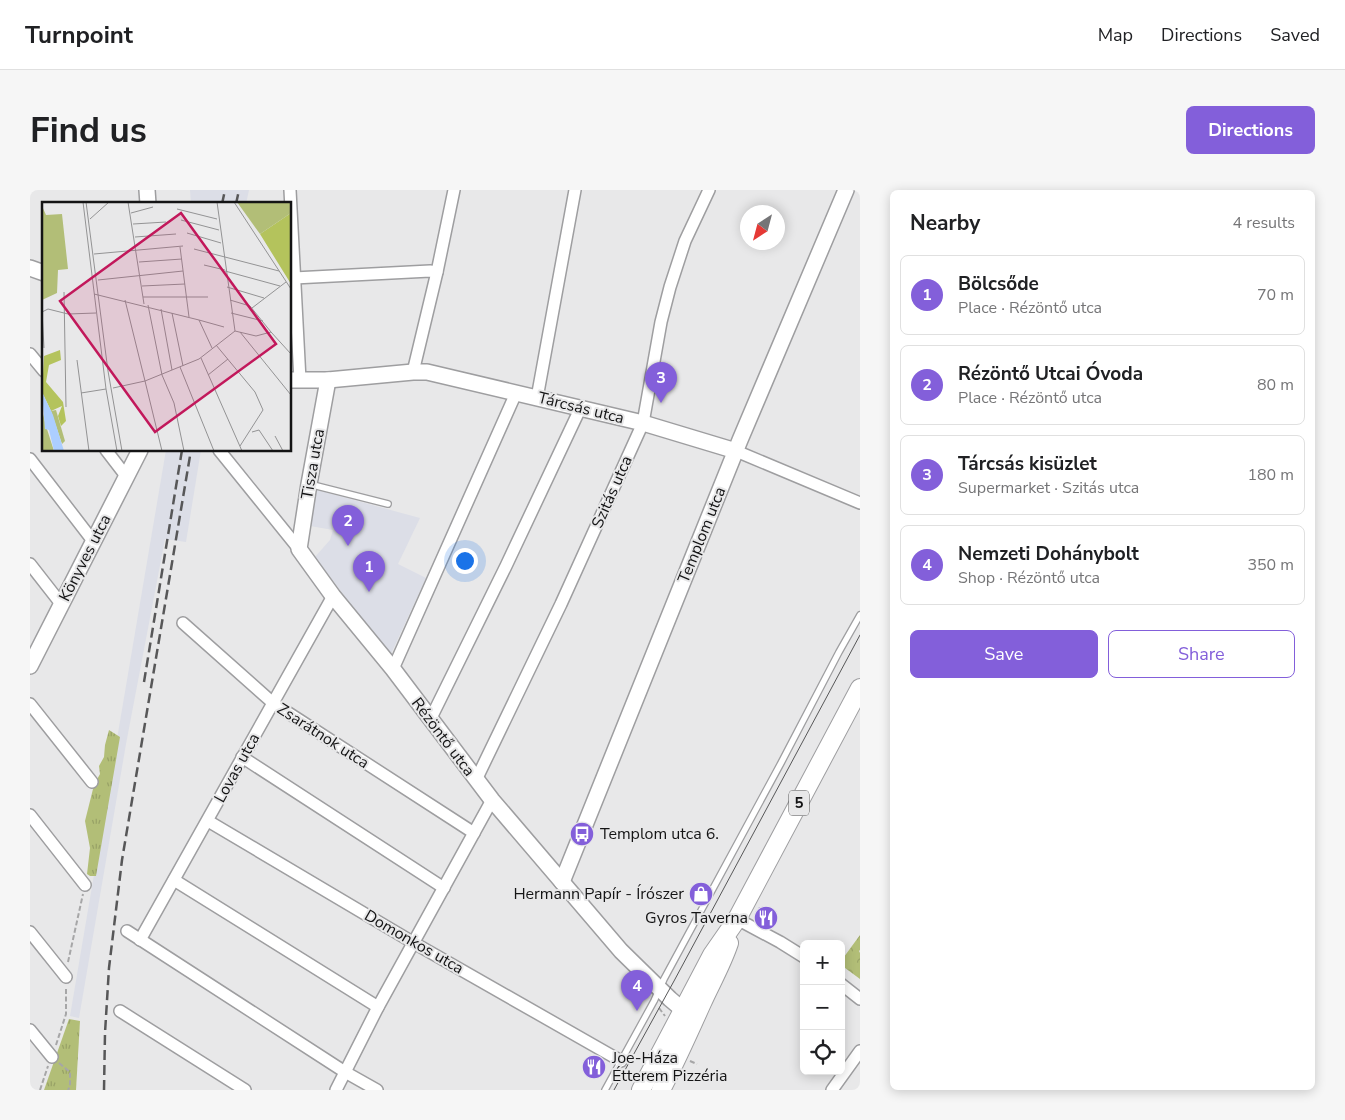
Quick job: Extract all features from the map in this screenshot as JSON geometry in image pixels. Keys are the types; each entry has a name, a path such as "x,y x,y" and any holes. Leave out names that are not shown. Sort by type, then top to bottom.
{"main road":[{"name":"Templom utca","path":"562,882 736,451 846,190"},
{"path":"30,268 42,272"},
{"name":"Tárcsás utca","path":"295,380 328,380 427,372 643,423 736,451"},
{"name":"Tisza utca","path":"299,548 328,380"},
{"name":"Könyves utca","path":"30,666 139,451"},
{"name":"Rézöntő utca","path":"299,548 333,596 393,670 492,800 675,1012"},
{"name":"5","path":"641,1090 675,1012 698,997 723,961 737,919 860,688"},
{"path":"675,1012 680,1001 698,997"},
{"name":"5","path":"661,1090 674,1065 675,1012"}],"street":[{"path":"413,372 438,272 454,190"},
{"path":"537,398 575,190"},
{"name":"Szitás utca","path":"476,780 561,604 643,423 661,322 670,287 685,241 709,190"},
{"path":"291,212 295,380"},
{"path":"294,278 438,272"},
{"path":"30,354 42,369"},
{"path":"393,670 516,393"},
{"path":"430,720 580,409"},
{"path":"107,451 126,476"},
{"name":"Rézöntő utca","path":"220,451 299,548"},
{"name":"Tárcsás utca","path":"736,451 860,503"},
{"path":"30,459 93,541"},
{"path":"30,564 62,605"},
{"name":"Lovas utca","path":"140,940 333,596"},
{"name":"Zsarátnok utca","path":"183,623 273,703 474,833"},
{"path":"30,704 92,782"},
{"path":"242,757 444,888"},
{"path":"336,1090 378,1007 492,800"},
{"path":"30,815 85,885"},
{"name":"Domonkos utca","path":"208,821 414,943 620,1061"},
{"path":"174,880 378,1007"},
{"path":"737,919 800,954"},
{"path":"127,931 345,1072 377,1090"},
{"path":"30,932 66,977"},
{"path":"842,985 860,999"},
{"path":"120,1011 245,1090"},
{"path":"30,1030 52,1056"},
{"path":"832,1090 860,1052"}],"lane":[{"path":"309,484 388,504"},
{"path":"605,1090 620,1061 675,1012 781,763 860,615"}],"path":[{"path":"40,1090 66,1014 66,977 70,950 85,885"},
{"path":"52,1056 70,1072 70,1086 68,1090"}],"shaded area":[{"path":"190,190 249,190 246,202 191,202"},
{"path":"166,451 201,451 186,542 165,539 126,744 79,1018 70,1016"},
{"path":"317,490 420,518 398,564 426,578 390,656 315,557 330,540 333,530 310,526"}],"green space":[{"path":"109,730 120,737 96,876 90,876 87,874 90,848 85,821 94,785 100,774 99,766 104,757"},
{"path":"860,935 860,979 845,968 845,956"},
{"path":"69,1019 80,1021 76,1090 44,1090"}],"tram line":[{"path":"614,1090 860,635"}],"railway":[{"path":"222,202 225,190"},
{"path":"236,202 239,190"},
{"path":"144,682 182,451"},
{"path":"104,1090 109,968 122,860 191,451"}],"place":[{"name":"Tárcsás kisüzlet","path":"661,403"},
{"name":"Rézöntő Utcai Óvoda","path":"348,546"},
{"name":"Bölcsőde","path":"369,592"},
{"name":"Templom utca 6.","path":"582,834"},
{"name":"Hermann Papír - Írószer","path":"701,894"},
{"name":"Gyros Taverna","path":"766,918"},
{"name":"Nemzeti Dohánybolt","path":"637,1011"},
{"name":"Joe-Háza Étterem Pizzéria","path":"594,1067"}]}
